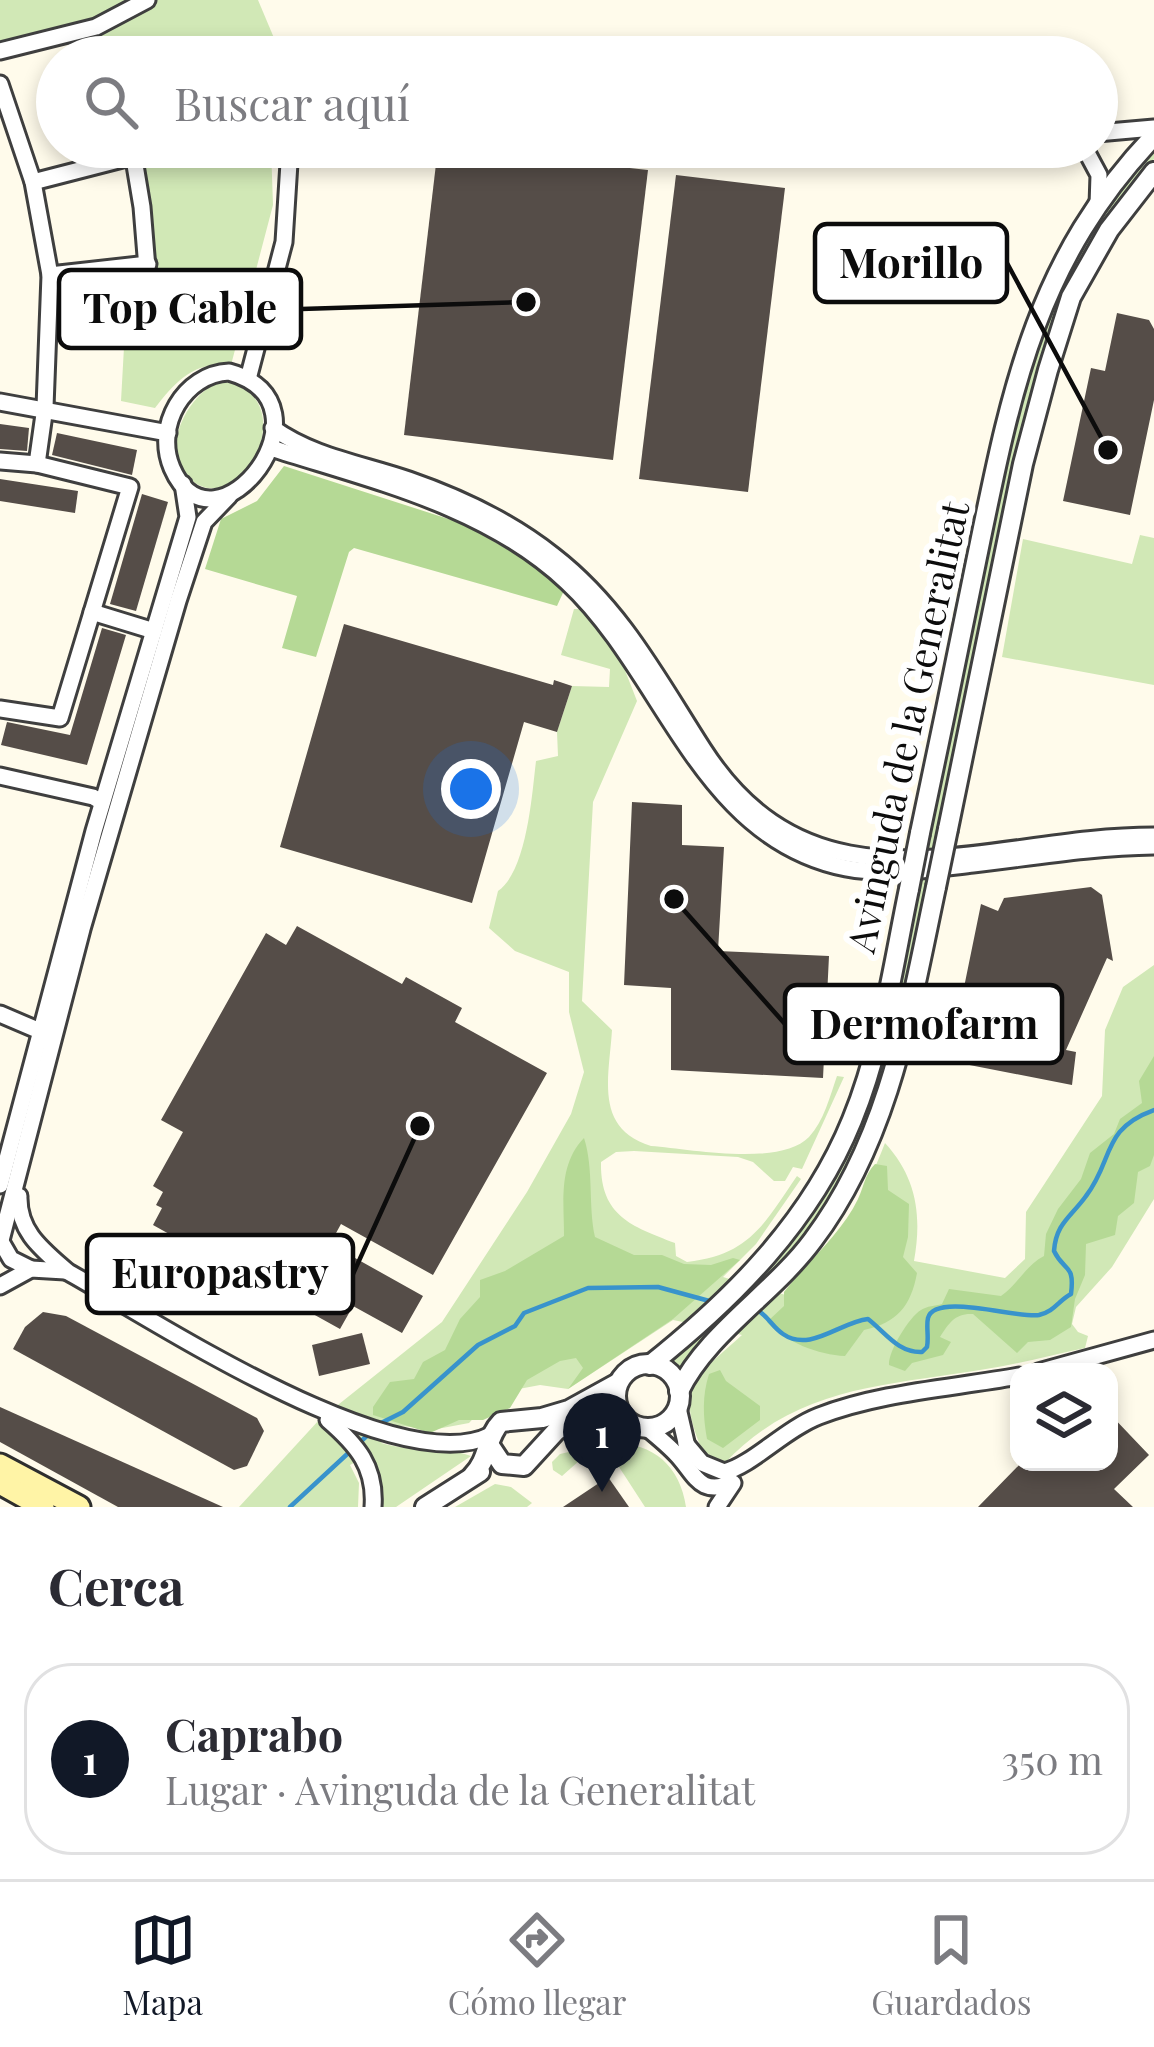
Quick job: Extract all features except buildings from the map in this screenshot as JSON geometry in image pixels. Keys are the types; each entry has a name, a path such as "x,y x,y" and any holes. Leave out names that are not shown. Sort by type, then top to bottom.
{"main road":[{"path":"0,1465 79,1507"},
{"path":"0,1483 43,1507"}],"street":[{"path":"58,36 96,26 147,0"},
{"path":"0,51 36,42"},
{"path":"0,84 33,182 50,275 37,464"},
{"path":"1118,133 1154,132"},
{"name":"Avinguda de la Generalitat","path":"650,1364 752,1273 790,1231 853,1118 875,1047 1006,415 1049,286 1098,205 1154,132"},
{"path":"33,182 78,168"},
{"path":"135,168 151,316 155,321 218,321"},
{"path":"248,379 284,242 289,168"},
{"path":"1096,168 1100,175 1098,205"},
{"name":"Avinguda de la Generalitat","path":"678,1400 700,1358 812,1242 839,1201 875,1125 899,1053 1023,464 1053,352 1071,297 1154,172"},
{"path":"50,275 148,264"},
{"path":"0,1185 200,531 209,513 252,480 271,448 273,428 266,397 248,379 219,372 192,384 179,399 168,433 170,464 183,484 203,497 229,496"},
{"path":"0,402 168,433"},
{"path":"273,428 304,448 459,499 504,521 558,559 588,585 632,637 726,782 763,818 812,846 841,855 896,860 1154,836"},
{"path":"271,448 458,511 518,544 564,579 621,642 721,793 761,831 802,854 847,868 893,872 1154,846"},
{"path":"0,461 37,464 130,488 60,718 0,709"},
{"path":"48,1035 102,802 188,518 183,484"},
{"path":"92,612 154,631"},
{"path":"0,778 94,796 102,802"},
{"path":"0,1014 48,1035"},
{"path":"8,1167 34,1242"},
{"path":"8,1167 0,1242 11,1259 31,1269 68,1272"},
{"path":"0,1242 22,1237 34,1242 68,1272 348,1428 455,1443 491,1440"},
{"path":"0,1286 31,1269"},
{"path":"1071,1363 1154,1340"},
{"path":"473,1475 509,1418 542,1418 569,1410 618,1383 631,1369 650,1364 672,1376 700,1507"},
{"path":"686,1444 702,1463 724,1472 740,1467 799,1424 830,1412 1010,1378"},
{"path":"618,1383 616,1400 621,1414 679,1457 696,1483 711,1488 732,1484"},
{"path":"647,1429 665,1423 678,1400"},
{"path":"425,1507 473,1475 502,1464 516,1467 530,1462 557,1430 581,1418 621,1414"},
{"path":"348,1428 368,1462 375,1486 373,1507"},
{"path":"491,1440 502,1464"},
{"path":"717,1507 762,1449"}],"green space":[{"path":"0,0 130,0 99,16 0,41"},
{"path":"157,0 258,0 273,36 94,36"},
{"path":"1154,147 1154,159 1111,213 1064,297 1042,352 881,1091 861,1142 828,1203 762,1288 789,1296 805,1278 845,1225 885,1143 904,1170 914,1198 914,1261 1005,1278 1025,1259 1026,1212 1102,1096 1105,1030 1123,987 1154,965 1154,1199 1112,1267 1076,1307 1072,1324 1088,1336 1085,1348 845,1393 782,1418 724,1464 704,1455 690,1398 701,1374 742,1335 716,1329 690,1352 679,1371 668,1362 703,1326 673,1320 568,1389 540,1385 497,1393 469,1423 437,1429 400,1426 381,1443 471,1456 396,1507 383,1507 377,1465 370,1454 350,1465 359,1483 358,1507 239,1507 319,1420 442,1322 527,1192 571,1114 584,1072 569,1012 569,972 515,951 489,928 498,891 522,850 536,761 558,756 557,732 572,686 609,687 610,669 561,655 574,609 580,609 619,655 637,701 593,802 582,1001 612,1030 609,1099 620,1127 651,1146 734,1154 778,1151 809,1137 823,1116 837,1076 844,1077 802,1169 793,1167 785,1181 774,1181 753,1162 738,1157 634,1151 616,1152 601,1162 612,1206 632,1224 675,1243 676,1256 687,1262 741,1244 764,1222 797,1176 801,1179 756,1244 723,1277 749,1285 873,1084 994,509 1032,352 1063,276 1121,184"},
{"path":"144,168 272,168 273,205 231,365 206,366 187,375 155,408 121,401 125,329 221,327 223,314 162,312"},
{"path":"221,381 246,390 260,407 263,428 247,469 231,483 212,488 192,481 182,469 176,441 187,411"},
{"path":"284,466 464,524 567,584 557,606 354,548 316,657 282,648 297,596 205,569 221,519 257,501"},
{"path":"1140,535 1154,538 1154,685 1002,657 1023,539 1132,564"},
{"path":"1154,1056 1154,1155 1150,1166 1138,1172 1134,1203 1118,1216 1115,1235 1086,1244 1085,1275 1071,1327 1050,1340 1028,1342 1017,1353 973,1314 962,1315 940,1337 951,1342 943,1355 912,1363 905,1371 889,1365 911,1320 923,1309 942,1304 949,1289 1001,1296 1044,1256 1046,1234 1081,1179 1090,1153 1114,1134 1120,1119 1142,1103 1139,1081"},
{"path":"584,1138 595,1237 634,1255 662,1255 684,1264 740,1260 673,1319 568,1389 583,1368 576,1358 560,1361 527,1380 510,1408 483,1420 459,1420 430,1433 373,1415 373,1407 390,1382 414,1379 423,1362 445,1350 460,1319 480,1297 480,1280 505,1271 564,1236 566,1172"},
{"path":"875,1164 887,1166 888,1190 909,1204 903,1257 917,1273 914,1285 901,1311 864,1330 845,1356 814,1350 783,1336 767,1322 784,1306 784,1292 843,1224"},
{"path":"720,1370 726,1381 760,1406 760,1420 723,1448 707,1439 704,1414 709,1374"},
{"path":"608,1443 637,1446 661,1458 677,1479 686,1507 645,1507 608,1450 588,1453 562,1476 553,1470 552,1462 560,1454"},
{"path":"495,1484 511,1487 532,1503 527,1507 455,1507"}],"waterway":[{"path":"754,1308 793,1339 814,1338 868,1319 899,1346 922,1352 927,1347 928,1318 945,1307 1029,1315 1049,1311 1071,1294 1070,1272 1054,1251 1061,1227 1095,1183 1117,1136 1154,1110"},
{"path":"377,1425 403,1412 478,1345 515,1326 524,1313 588,1288 658,1287 713,1302"},
{"path":"290,1507 370,1433"}],"place":[{"name":"Top Cable","path":"526,302"},
{"name":"Morillo","path":"1108,450"},
{"name":"Dermofarm","path":"674,899"},
{"name":"Europastry","path":"420,1126"},
{"name":"Caprabo","path":"602,1492"}]}
